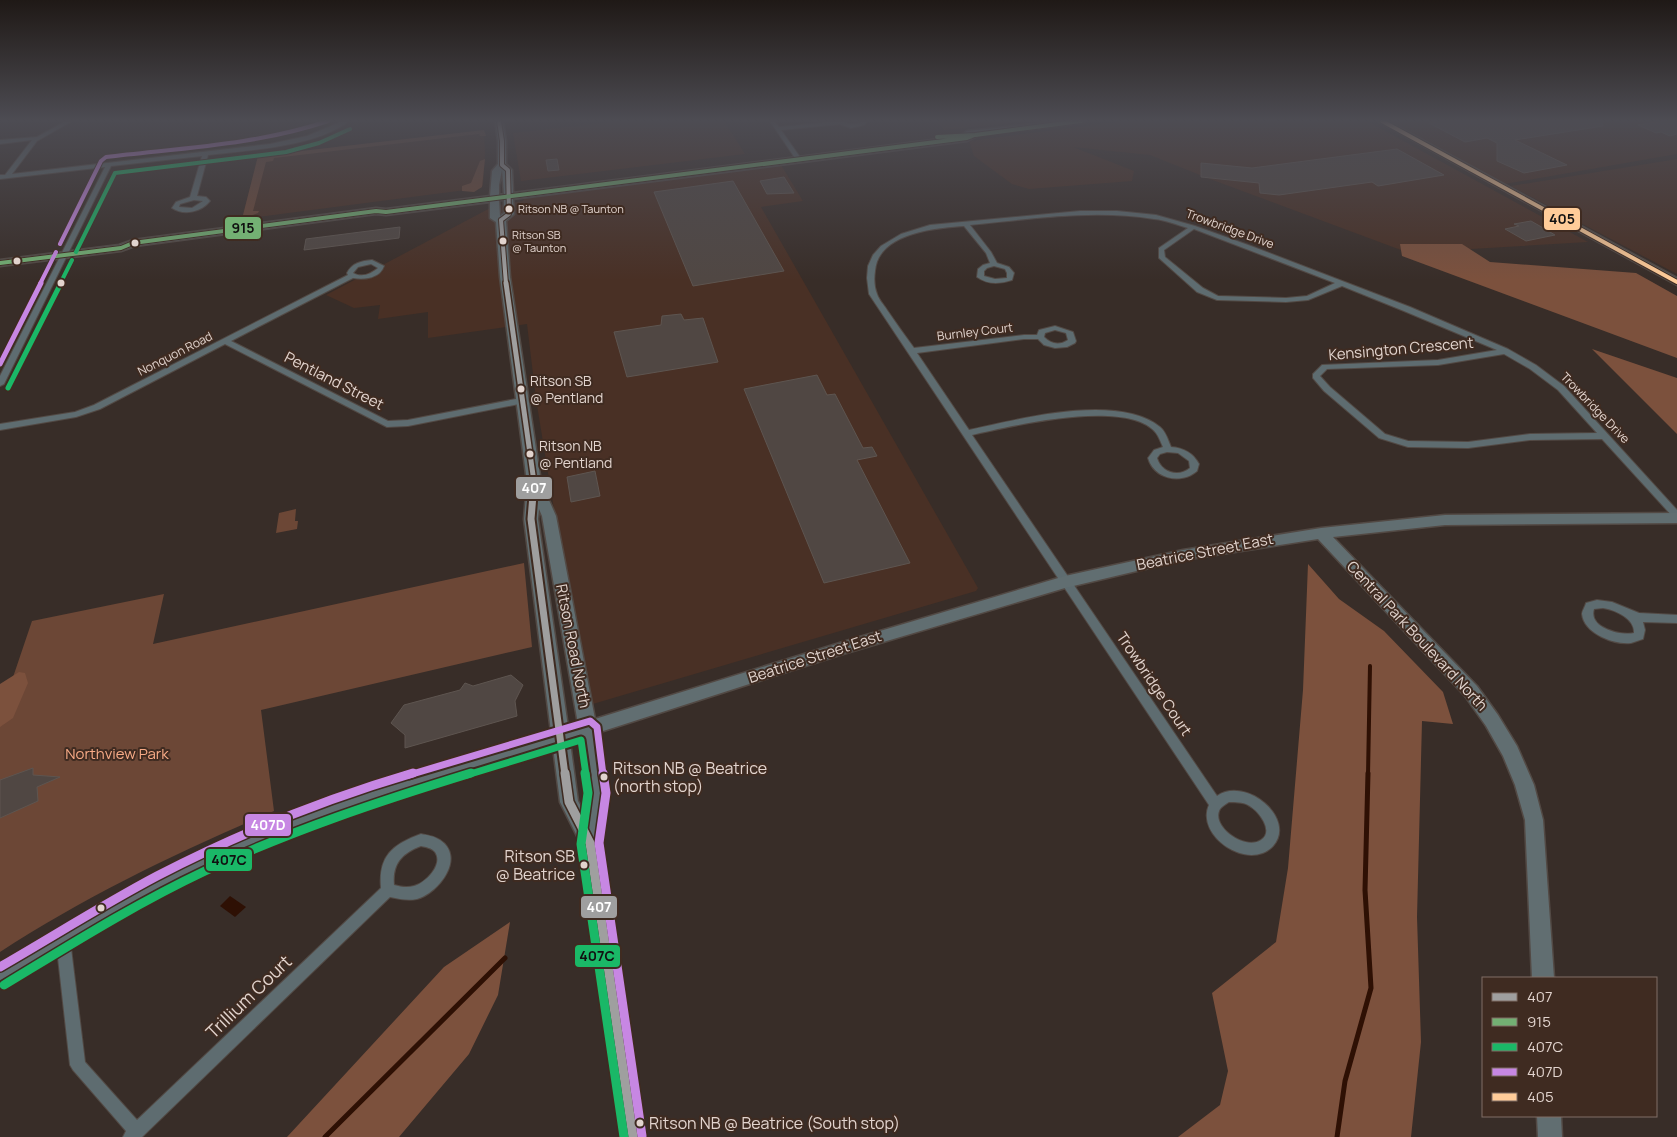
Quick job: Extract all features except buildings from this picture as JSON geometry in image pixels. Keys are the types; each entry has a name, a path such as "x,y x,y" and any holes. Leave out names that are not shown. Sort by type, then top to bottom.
{"main road":[{"name":"Ritson Road North","path":"496,174 495,218 501,220"},
{"name":"Ritson Road North","path":"501,220 509,214 508,174"},
{"path":"0,259 7,256 121,248 133,243 376,211 386,212 664,174"},
{"path":"1480,174 1677,282"},
{"name":"Ritson Road North","path":"501,220 505,277 534,482 531,519 569,802 590,844"},
{"path":"0,263 66,252"},
{"name":"Ritson Road North","path":"534,482 548,516 588,729 597,793 590,844 633,1137"},
{"name":"Beatrice Street East","path":"0,977 138,896 261,836 380,792 561,738 843,648 1065,582 1183,555 1321,533 1445,520 1677,517"},
{"name":"Central Park Boulevard North","path":"1321,533 1471,691 1488,712 1508,745 1530,799 1534,820 1543,977"},
{"path":"1549,1117 1550,1137"}],"street":[{"path":"4,177 30,174"},
{"path":"0,384 105,174"},
{"path":"193,198 200,174"},
{"name":"Trowbridge Drive","path":"1065,582 874,294 869,279 871,264 877,252 906,234 930,227 1080,213 1117,213 1156,217 1193,227 1407,309 1504,351 1533,367 1561,388 1677,517"},
{"path":"965,223 989,253 994,264"},
{"path":"1193,227 1161,249 1162,258 1200,290 1216,298 1238,300 1308,298 1340,284"},
{"name":"Nonquon Road","path":"0,427 76,414 97,408 352,276"},
{"name":"Burnley Court","path":"912,351 1024,337 1040,337"},
{"name":"Pentland Street","path":"227,342 387,424 408,423 522,401"},
{"name":"Kensington Crescent","path":"1504,351 1486,356 1411,365 1325,367 1316,376 1327,389 1382,436 1408,444 1468,445 1530,437 1606,436"},
{"path":"967,433 1043,417 1113,412 1140,418 1158,430 1168,449"},
{"name":"Trowbridge Court","path":"1065,582 1216,804"},
{"path":"1633,616 1641,631 1639,636 1628,640 1620,639 1595,627 1587,615 1587,610 1590,606 1603,604 1620,608 1633,616 1677,619"},
{"path":"1227,796 1236,796 1256,803 1270,819 1271,837 1267,844 1260,848 1241,848 1223,837 1213,821 1212,813 1216,804 1227,796"},
{"path":"420,840 430,841 442,849 444,856 442,871 436,880 425,888 407,894 388,890 387,868 391,858 399,850 408,844 420,840"},
{"name":"Trillium Court","path":"134,1134 388,890"},
{"path":"63,940 78,1065 134,1134"}],"shaded area":[{"path":"253,174 484,174 481,188 242,219"},
{"path":"520,174 579,174 521,181"},
{"path":"713,174 787,174 803,201 761,207 978,588 976,591 586,706 536,399 527,324 428,338 428,312 378,319 380,305 354,308 326,295 494,206 523,201 524,199"},
{"path":"999,174 1133,174 1132,181 1029,189 1012,184"},
{"path":"1198,174 1464,174 1588,242 1471,249 1417,256"},
{"path":"1479,174 1562,174 1499,185"},
{"path":"1584,174 1677,174 1677,274 1511,186"},
{"path":"1400,244 1462,244 1490,262 1636,273 1677,296 1677,358 1402,256"},
{"path":"1592,349 1677,378 1677,434"},
{"path":"1308,564 1339,599 1384,631 1443,692 1453,724 1422,721 1417,917 1421,1042 1411,1137 1178,1137 1220,1105 1228,1071 1212,993 1276,942 1288,868 1303,690"},
{"path":"19,672 25,673 28,683 13,718 0,727 0,684"},
{"path":"230,896 246,907 235,917 220,906"},
{"path":"510,922 498,995 469,1054 399,1137 287,1137 444,967"}],"green space":[{"path":"253,174 263,174 253,211 259,211 242,219"},
{"path":"475,174 483,174 482,187 474,192 462,191 462,186 471,183"},
{"path":"296,509 295,521 298,521 297,529 276,533 279,513"},
{"name":"Northview Park","path":"524,563 532,647 261,710 274,811 204,842 100,893 0,952 0,696 8,692 32,621 164,594 153,644"}],"waterway":[{"path":"1368,775 1370,666"},
{"path":"1337,1137 1345,1081 1371,988 1365,890 1368,773"},
{"path":"325,1137 505,958"}],"transit line":[{"name":"407D","path":"60,244 95,174"},
{"name":"407C","path":"76,252 114,174"},
{"name":"407","path":"501,220 509,214 508,174"},
{"name":"915","path":"0,263 121,248 133,243 376,211 386,212 684,174"},
{"name":"405","path":"1479,174 1677,282"},
{"name":"407","path":"501,220 505,277 534,482 531,519 569,802 590,843 633,1137"},
{"name":"407D","path":"0,364 56,252"},
{"name":"407C","path":"8,388 72,260"},
{"name":"407D","path":"0,967 157,876 259,828 380,783 590,721 597,727 606,793 599,843 642,1136"},
{"name":"407C","path":"4,985 88,934 174,886 275,840 361,808 581,740 588,793 581,844 624,1137"}],"place":[{"name":"Ritson NB @ Taunton","path":"509,209"},
{"name":"Ritson SB @ Taunton","path":"503,241"},
{"name":"Ritson SB @ Pentland","path":"521,389"},
{"name":"Ritson NB @ Pentland","path":"530,454"},
{"name":"Ritson NB @ Beatrice (north stop)","path":"604,777"},
{"name":"Ritson SB @ Beatrice","path":"584,865"},
{"name":"Ritson NB @ Beatrice (South stop)","path":"640,1123"}]}
